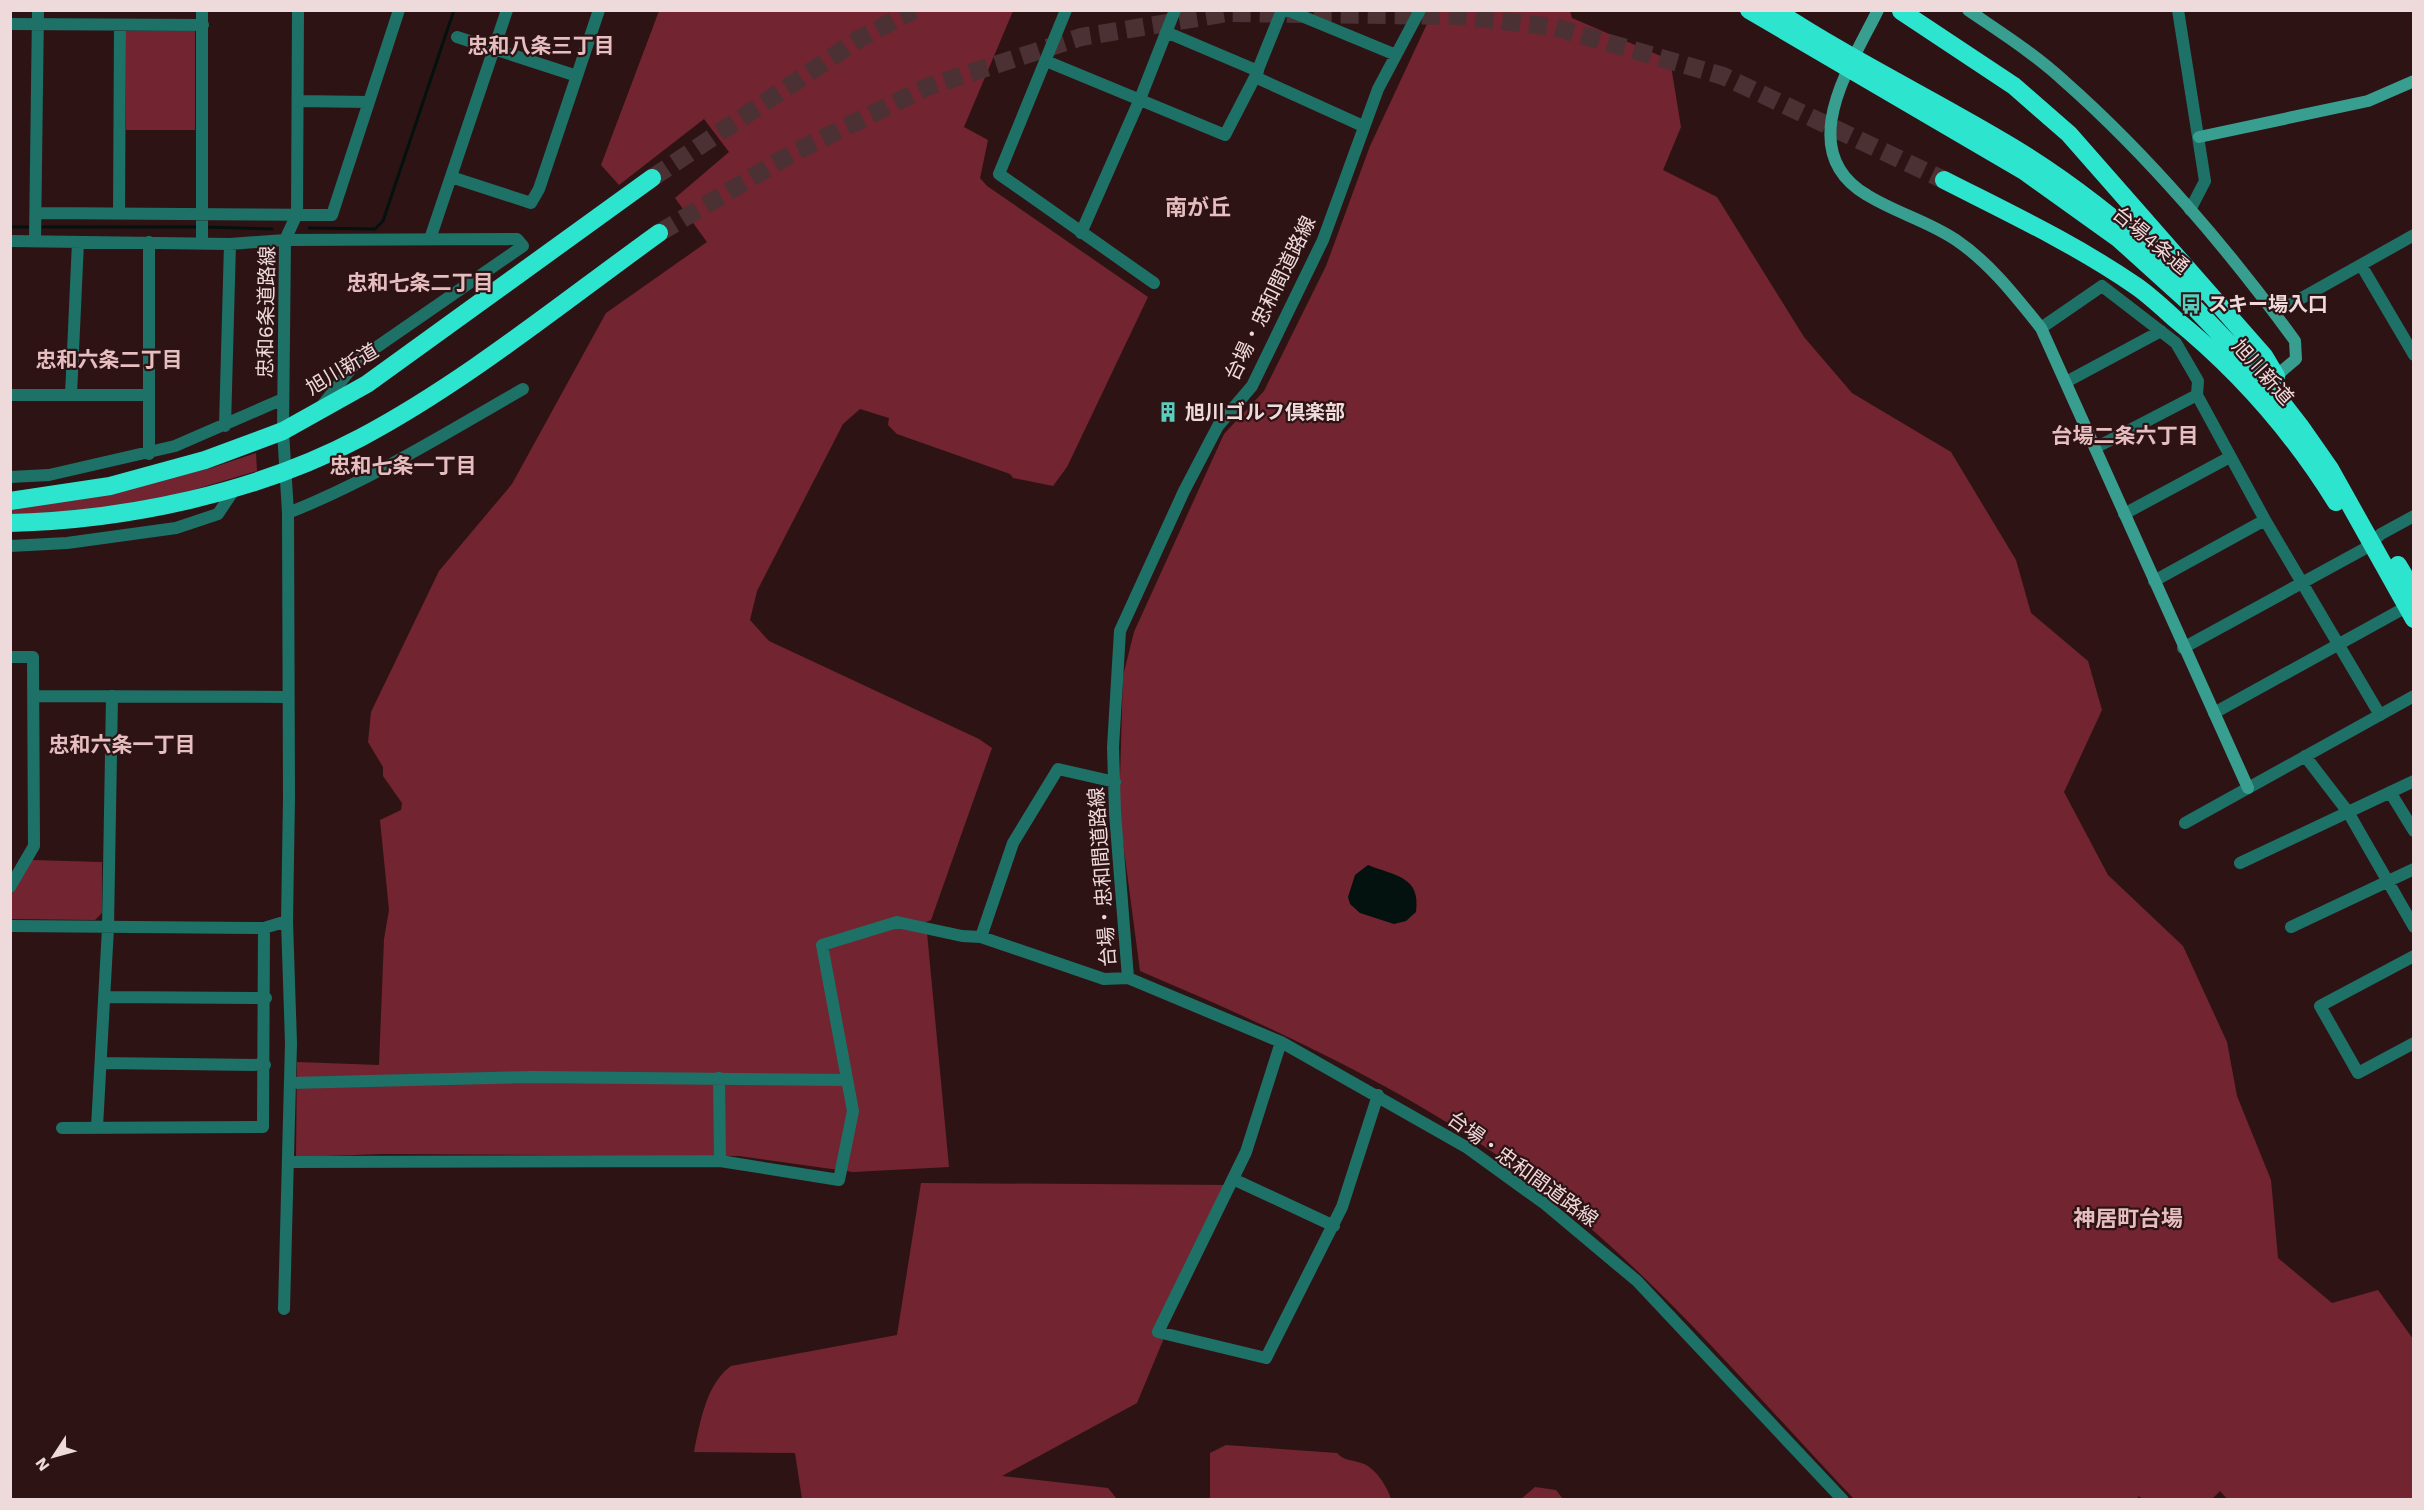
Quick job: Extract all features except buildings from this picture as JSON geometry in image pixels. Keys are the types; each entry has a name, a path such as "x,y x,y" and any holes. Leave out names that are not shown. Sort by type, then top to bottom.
{"highway":[{"name":"台場4条通","path":"1749,10 2013,147 2103,209 2166,264 2264,382 2309,418 2406,615"},
{"name":"台場4条通","path":"1775,10 1852,64"},
{"name":"旭川新道","path":"1901,10 2014,86 2069,134 2264,356 2264,382"},
{"name":"旭川新道","path":"10,501 110,486 205,460 283,431 367,384 652,178"},
{"name":"旭川新道","path":"1944,180 2057,237 2137,287 2218,354 2264,382 2311,464 2372,542"},
{"path":"10,523 78,520 130,512 236,487 286,472 360,438 422,402 659,233"},
{"name":"台場4条通","path":"2372,542 2414,592"},
{"path":"2406,615 2414,632"}],"street":[{"path":"36,228 38,10"},
{"path":"202,10 202,228"},
{"name":"忠和6条道路線","path":"284,1309 290,1083 287,921 290,798 288,513 283,399 285,240 297,214 298,10"},
{"path":"36,228 78,242 149,243 202,228 297,214 332,215 399,10"},
{"path":"430,239 507,10"},
{"path":"451,177 531,203 539,189 600,10"},
{"path":"1066,10 999,174 1154,284"},
{"path":"1080,233 1140,99 1175,10"},
{"path":"1046,61 1225,135 1257,74 1282,10"},
{"path":"1287,10 1396,55"},
{"name":"台場・忠和間道路線","path":"1420,10 1363,126 1323,240 1252,386 1218,426 1184,491 1120,631 1113,747 1115,813 1128,978 1281,1042 1378,1095 1475,1154 1545,1204 1637,1281 1843,1500"},
{"path":"1878,10 1832,107 1830,124 1835,160 1848,180 1865,194 1928,223 1958,241 2001,280 2041,328 2183,648 2248,788"},
{"path":"1968,10 2063,80 2151,165 2275,313 2295,341 2296,359 2264,382"},
{"path":"2178,10 2205,181 2190,210"},
{"path":"10,24 202,25"},
{"path":"119,214 120,25"},
{"path":"1166,32 1363,126"},
{"path":"457,37 577,76"},
{"path":"2199,137 2368,101 2414,81"},
{"path":"298,101 368,102"},
{"path":"10,241 36,228 119,214 202,228 230,244 285,240 517,239 523,246 358,360 316,412"},
{"path":"2275,313 2414,235"},
{"path":"71,395 78,242"},
{"path":"149,243 149,454"},
{"path":"225,426 230,244"},
{"path":"2361,265 2414,355"},
{"path":"2041,328 2102,286 2175,343 2198,381 2197,395 2230,457 2380,715"},
{"path":"2066,382 2161,331"},
{"path":"288,513 397,461 523,388"},
{"path":"10,395 148,395"},
{"path":"2096,448 2197,395"},
{"path":"10,477 49,475 149,454 176,446 225,426 283,399"},
{"path":"2124,514 2230,457"},
{"path":"10,546 67,543 176,528 218,514 236,487"},
{"path":"2183,648 2303,582 2414,516"},
{"path":"2154,581 2265,520"},
{"path":"2214,713 2339,647 2406,615"},
{"path":"10,657 33,657 35,696 34,846 10,887"},
{"path":"35,696 288,697"},
{"path":"97,1127 106,997 112,696"},
{"path":"2185,823 2414,696"},
{"path":"2305,756 2348,812 2414,927"},
{"path":"981,938 1012,843 1058,769 1115,782"},
{"path":"2240,863 2414,781"},
{"path":"2390,792 2414,831"},
{"path":"2291,927 2414,869"},
{"path":"10,926 264,928 287,921"},
{"path":"289,1162 720,1161 839,1180 853,1111 822,945 897,922 981,938 1104,979 1128,978"},
{"path":"62,1128 263,1127 266,998 264,928"},
{"path":"2414,956 2320,1006 2358,1073 2414,1043"},
{"path":"106,997 266,998"},
{"path":"1281,1042 1246,1152 1158,1332 1266,1358 1334,1226 1353,1176 1378,1095"},
{"path":"101,1063 264,1065"},
{"path":"290,1083 533,1077 847,1080"},
{"path":"719,1078 720,1161"},
{"path":"1233,1179 1334,1226"}],"shaded area":[{"path":"659,11 1013,11 964,127 988,140 980,178 987,186 1148,297 1067,467 1053,486 1013,478 1010,474 897,434 888,425 889,418 860,409 843,424 757,591 750,620 769,641 979,739 992,748 931,920 926,922 949,1167 853,1172 739,1156 383,1154 296,1157 297,1062 379,1065 384,939 389,910 380,820 401,810 402,803 383,776 383,767 368,742 371,712 439,571 512,484 606,313 707,242 675,198 729,152 704,119 619,185 601,165"},
{"name":"旭川ゴルフ倶楽部","path":"1433,11 1570,11 1572,18 1670,60 1681,127 1663,170 1717,197 1804,337 1852,393 1951,452 2016,560 2031,613 2088,661 2102,710 2064,792 2108,875 2183,946 2227,1042 2237,1096 2271,1180 2278,1258 2332,1303 2378,1290 2413,1339 2413,1499 2228,1500 2220,1491 2211,1500 2143,1500 2139,1496 2136,1500 1854,1499 1667,1300 1628,1262 1546,1191 1451,1125 1350,1068 1245,1017 1140,971 1119,812 1123,676 1134,632 1224,434 1264,391 1326,266 1370,146"},
{"path":"126,31 195,31 195,130 126,130"},
{"path":"256,453 257,471 186,492 129,505 11,517 11,507 109,493 211,468"},
{"path":"31,860 102,862 102,913 95,920 12,919 11,895"},
{"path":"1368,865 1396,875 1410,884 1416,900 1416,912 1406,921 1394,924 1360,913 1350,904 1348,897 1355,875"},
{"path":"921,1183 1230,1185 1173,1298 1164,1338 1137,1403 1002,1476 1108,1488 1117,1499 802,1499 795,1453 694,1452 710,1393 722,1374 731,1366 897,1335"},
{"path":"1226,1445 1337,1453 1342,1458 1364,1464 1373,1470 1384,1484 1391,1499 1210,1499 1210,1453"},
{"path":"1535,1487 1556,1490 1563,1499 1521,1499"}],"waterway":[{"path":"309,228 375,229 383,221 454,10"},
{"path":"10,227 33,227"},
{"path":"39,227 198,227"},
{"path":"204,227 272,229"}],"tunnel":[{"path":"652,178 859,39 914,10"},
{"path":"659,233 791,154 927,87 1081,37 1228,13 1459,16 1554,27 1723,76 1944,180"}],"place":[{"name":"スキー場入口","path":"2191,304"},
{"name":"旭川ゴルフ倶楽部","path":"1168,412"}],"district":[{"name":"忠和八条三丁目","path":"541,46"},
{"name":"南が丘","path":"1198,207"},
{"name":"忠和七条二丁目","path":"420,283"},
{"name":"忠和六条二丁目","path":"109,360"},
{"name":"台場二条六丁目","path":"2125,436"},
{"name":"忠和七条一丁目","path":"403,466"},
{"name":"忠和六条一丁目","path":"122,745"},
{"name":"神居町台場","path":"2128,1218"}]}
